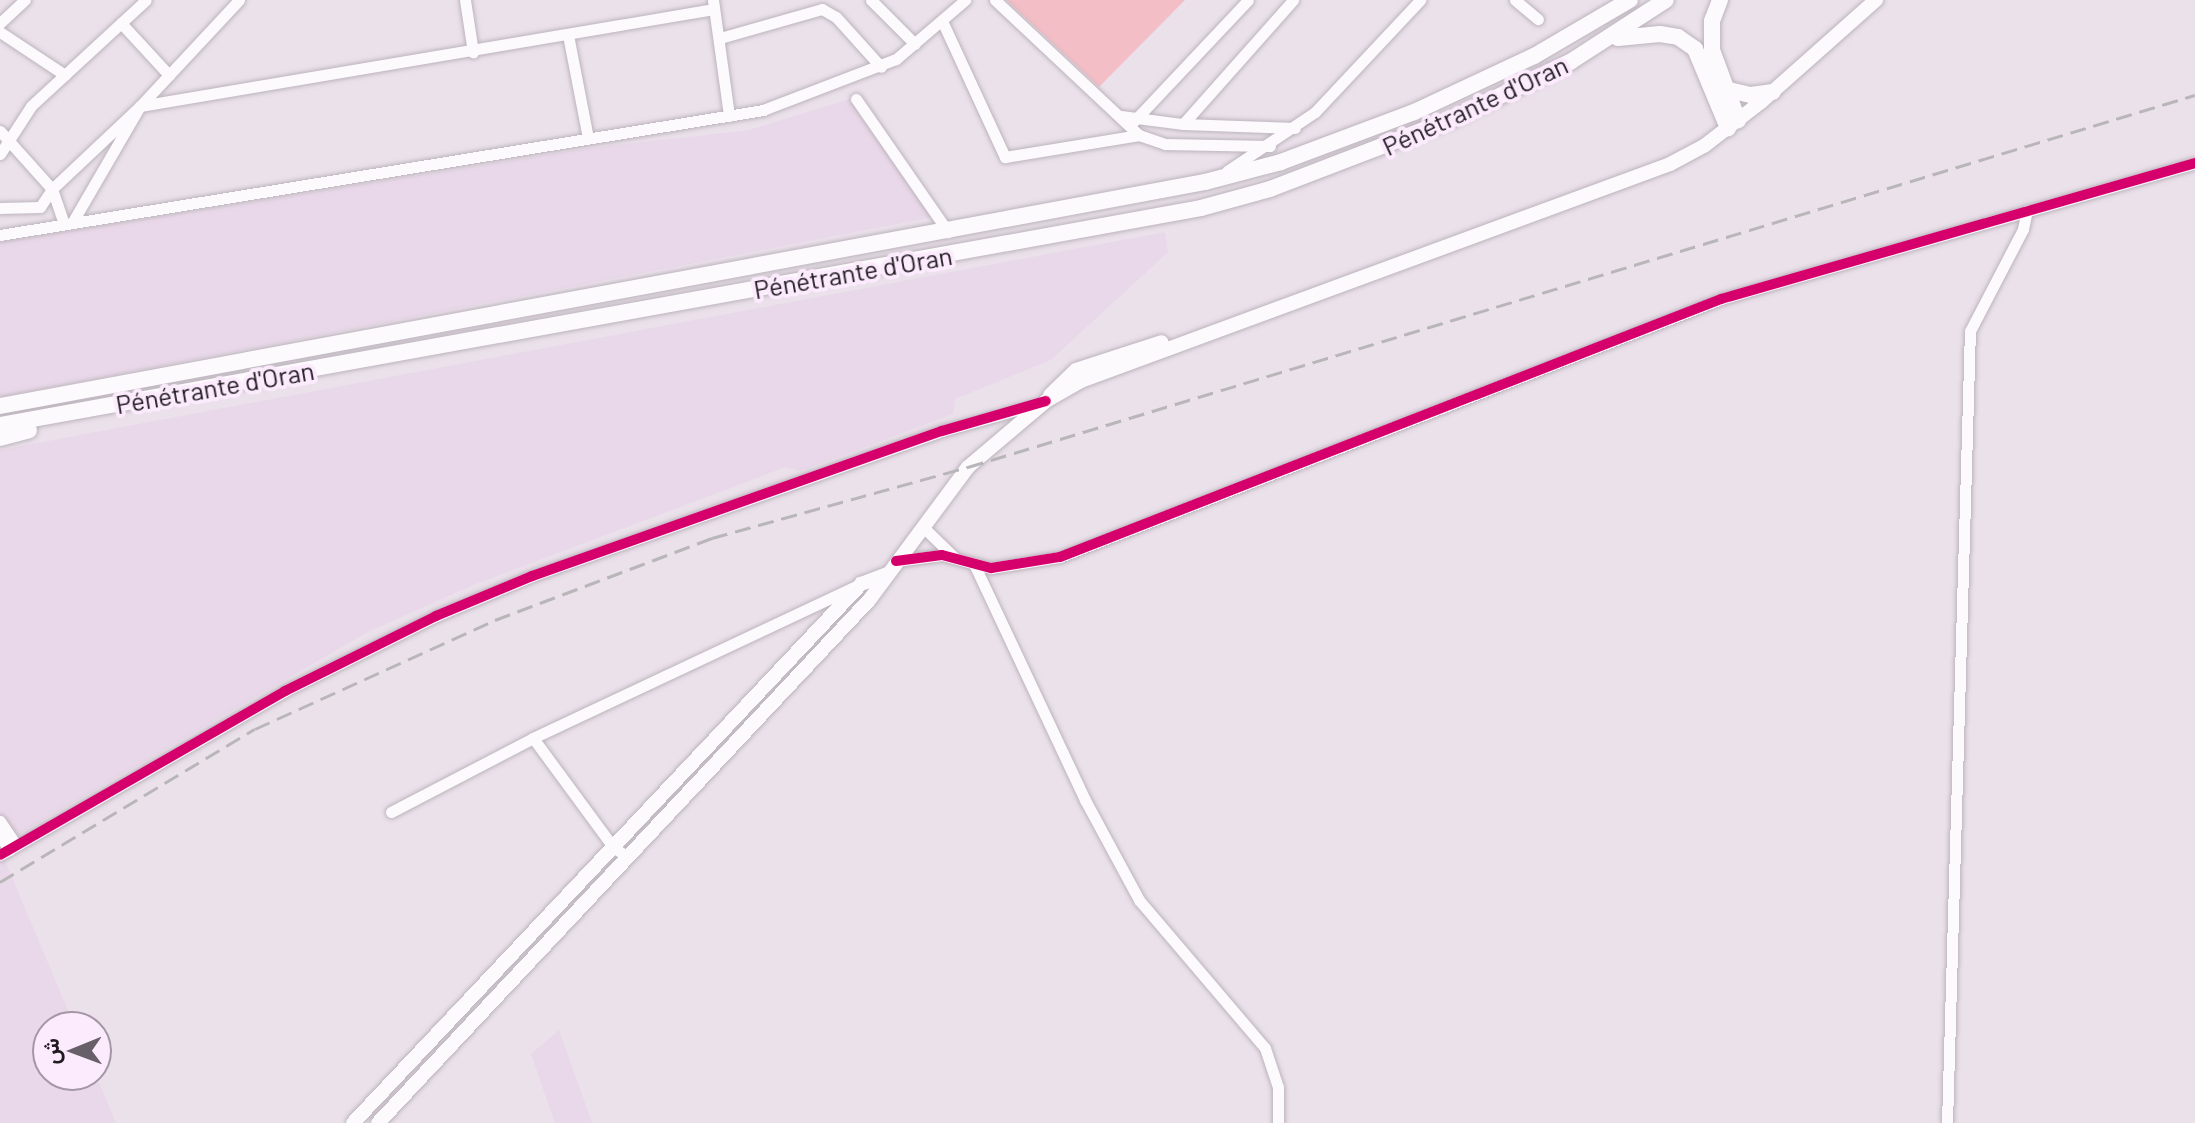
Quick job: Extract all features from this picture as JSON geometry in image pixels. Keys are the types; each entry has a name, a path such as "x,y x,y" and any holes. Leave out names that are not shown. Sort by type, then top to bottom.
{"highway":[{"name":"Pénétrante d'Oran","path":"0,406 1205,182 1281,162 1414,112 1534,56 1630,0"},
{"name":"Pénétrante d'Oran","path":"0,425 1201,208 1375,152 1570,62 1666,0"},
{"path":"1720,0 1711,34 1729,90 1733,124"},
{"path":"1570,62 1630,35 1678,37 1695,49 1733,124"},
{"path":"1729,90 1773,92"},
{"path":"0,438 161,397"}],"main road":[{"path":"378,1123 870,599 968,467 1046,401 1061,379 1076,370 1266,313 1670,164 1733,124 1876,0"},
{"path":"353,1123 861,584 892,568"}],"street":[{"path":"0,23 25,0"},
{"path":"0,154 5,135 31,106 146,0"},
{"path":"0,208 40,207 52,189 140,106 239,0"},
{"path":"465,0 473,52"},
{"path":"871,0 915,44"},
{"path":"995,0 1139,135 1165,144 1270,146"},
{"path":"1134,121 1248,0"},
{"path":"1183,124 1293,0"},
{"path":"1205,182 1232,169 1295,128 1420,0"},
{"path":"1515,0 1538,19"},
{"path":"0,235 729,116 800,99 881,67 943,23 957,3"},
{"path":"68,222 140,106 473,52 713,4 729,116"},
{"path":"720,38 822,9 836,17 881,67"},
{"path":"121,23 169,75"},
{"path":"943,23 1005,157 1139,135"},
{"path":"0,32 65,75"},
{"path":"568,35 588,138"},
{"path":"856,99 948,232"},
{"path":"1117,114 1134,121 1295,128"},
{"path":"5,135 52,189 68,222"},
{"path":"1230,145 1238,157 1232,169"},
{"path":"923,527 954,557 991,568 1060,557 1708,303 2195,163"},
{"path":"1947,1123 1970,331 2019,238 2027,210"},
{"path":"8,850 285,691 436,616 532,576 942,431 1046,401"},
{"path":"892,568 954,557"},
{"path":"974,564 1085,800 1139,900 1265,1048 1278,1087 1278,1123"},
{"path":"391,812 533,738 861,584"},
{"path":"533,738 613,847 628,857"},
{"path":"0,821 8,850"},
{"path":"0,836 8,850"}],"shaded area":[{"path":"1006,0 1185,0 1099,87"},
{"path":"853,98 943,215 0,397 0,242 590,148 749,130"},
{"path":"1165,232 1168,252 1051,360 955,399 953,414 801,471 786,467 476,584 368,632 0,845 0,450"},
{"path":"0,849 68,1011 32,1011 32,1091 103,1091 116,1123 0,1123"},
{"path":"559,1030 592,1123 555,1123 531,1054"}],"railway":[{"path":"0,882 255,729 495,620 712,538 968,467 2195,95"}],"cycle path":[{"path":"896,561 942,555 991,568 1060,557 1721,299 2195,163"},
{"path":"0,855 285,691 436,616 532,576 942,431 1046,401"}]}
